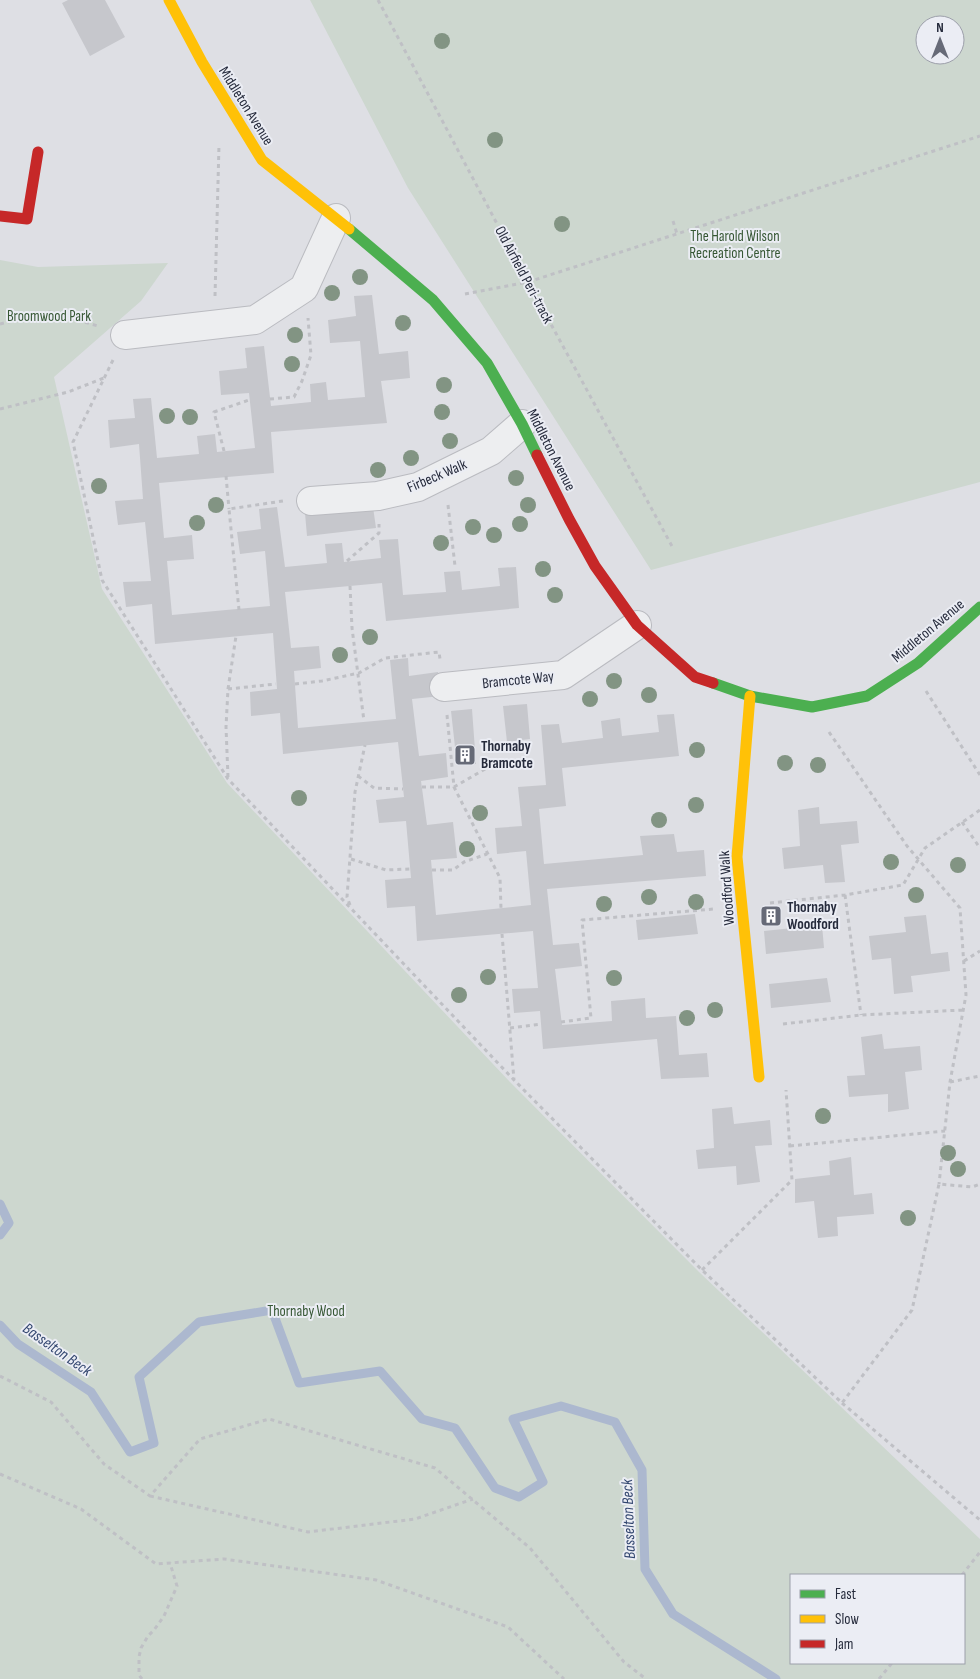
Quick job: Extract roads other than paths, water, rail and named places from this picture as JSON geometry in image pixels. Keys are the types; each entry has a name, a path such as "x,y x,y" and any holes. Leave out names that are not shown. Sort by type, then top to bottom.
{"street":[{"name":"Middleton Avenue","path":"169,0 202,62 262,160 336,218 434,300 487,363 522,424 569,519 595,566 637,625 695,677 750,696 812,707 867,696 918,663 980,607"},
{"path":"0,216 27,219 38,152"},
{"path":"126,335 255,320 304,288 336,218"},
{"name":"Firbeck Walk","path":"311,501 378,496 418,488 491,451 522,424"},
{"name":"Bramcote Way","path":"444,687 563,675 637,625"},
{"name":"Woodford Walk","path":"750,696 737,857 760,1077"}],"waterway":[{"name":"Basselton Beck","path":"0,1204 9,1223 0,1235"},
{"name":"Basselton Beck","path":"0,1325 18,1344 91,1392 130,1452 154,1443 139,1377 199,1322 272,1310 299,1383 380,1371 422,1419 455,1428 495,1488 519,1497 543,1482 513,1419 561,1406 615,1422 642,1470 645,1569 673,1614 776,1679"}],"place":[{"name":"Thornaby Bramcote","path":"465,755"},
{"name":"Thornaby Woodford","path":"771,916"}],"park label":[{"name":"The Harold Wilson Recreation Centre","path":"735,244"},
{"name":"Broomwood Park","path":"49,316"},
{"name":"Thornaby Wood","path":"306,1311"}]}
